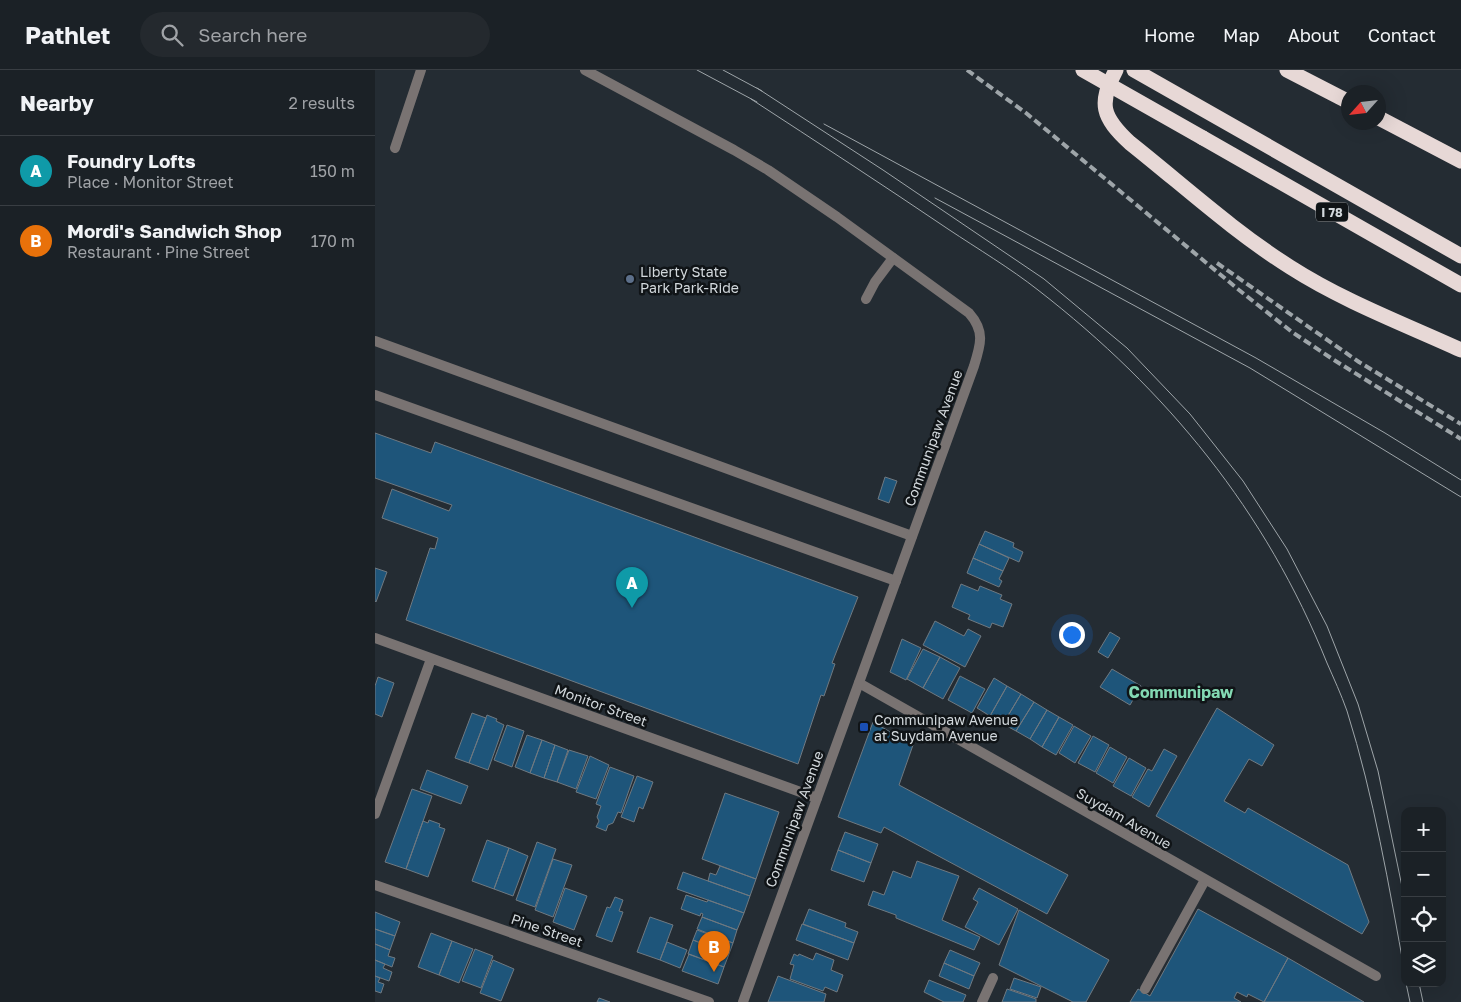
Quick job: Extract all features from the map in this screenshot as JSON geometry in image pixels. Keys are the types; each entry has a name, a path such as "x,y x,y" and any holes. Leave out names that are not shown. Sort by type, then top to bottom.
{"highway":[{"name":"I 78","path":"1083,70 1461,285"},
{"path":"1116,70 1107,89 1104,104 1111,122 1137,148 1239,231 1291,268 1345,297 1461,350"},
{"name":"I 78","path":"1134,70 1461,256"},
{"path":"1287,70 1341,98"},
{"path":"1386,122 1461,161"}],"street":[{"path":"395,148 421,70"},
{"name":"Communipaw Avenue","path":"585,70 768,170 837,217 969,313 979,327 981,336 977,356 743,1002"},
{"path":"866,300 875,282 893,258"},
{"path":"375,341 912,536"},
{"path":"375,395 895,581"},
{"name":"Monitor Street","path":"375,638 817,798"},
{"path":"375,814 431,659"},
{"name":"Suydam Avenue","path":"859,683 1376,976"},
{"path":"1145,989 1205,880"},
{"name":"Pine Street","path":"375,885 709,1002"},
{"path":"982,1002 993,978"}],"building":[{"path":"375,433 431,453 435,442 858,597 832,663 835,664 824,696 821,695 798,764 406,620 430,548 435,549 438,538 382,518 392,489 449,511 452,505 375,478"},
{"path":"885,477 897,481 889,503 878,499"},
{"path":"985,531 1014,543 1013,547 1023,552 1019,562 979,544"},
{"path":"979,544 1009,558 1003,571 973,558"},
{"path":"973,558 1003,571 999,579 1002,581 999,587 967,573"},
{"path":"375,568 387,572 376,602 375,601"},
{"path":"961,584 978,591 980,586 1002,595 1000,599 1012,604 1003,627 992,623 990,628 968,619 970,615 952,607"},
{"path":"935,621 964,636 968,629 981,636 965,667 923,645"},
{"path":"1110,632 1120,638 1108,658 1098,652"},
{"path":"902,639 921,648 906,680 890,672"},
{"path":"923,649 940,657 923,688 907,679"},
{"path":"940,657 960,668 943,699 923,688"},
{"path":"1112,669 1141,686 1130,705 1100,687"},
{"path":"960,676 985,689 972,713 948,700"},
{"path":"378,677 394,683 382,717 375,714 375,686"},
{"path":"994,678 1007,686 990,716 977,708"},
{"path":"1007,686 1021,694 1003,724 990,716"},
{"path":"1021,694 1034,702 1016,731 1003,724"},
{"path":"1034,702 1047,710 1030,739 1016,731"},
{"path":"1217,708 1274,745 1262,766 1249,759 1224,801 1245,813 1248,808 1348,865 1369,922 1362,934 1156,816"},
{"path":"1047,710 1059,717 1042,747 1030,739"},
{"path":"472,713 486,718 469,763 455,758"},
{"path":"487,715 497,719 496,721 504,725 488,770 469,763"},
{"path":"1059,717 1073,725 1056,755 1042,747"},
{"path":"873,722 913,745 899,785 1068,875 1047,914 884,827 881,833 838,817"},
{"path":"507,725 524,731 512,767 494,760"},
{"path":"1074,726 1091,736 1075,763 1059,753"},
{"path":"527,735 542,740 530,773 515,767"},
{"path":"1093,736 1109,745 1095,772 1078,763"},
{"path":"542,740 555,745 544,778 530,773"},
{"path":"555,745 568,750 557,782 544,778"},
{"path":"1110,747 1127,757 1113,783 1096,773"},
{"path":"1164,749 1177,756 1149,807 1132,797 1148,769 1152,771"},
{"path":"569,750 588,756 576,789 557,782"},
{"path":"590,756 609,765 596,799 576,792"},
{"path":"1129,758 1146,768 1131,796 1113,786"},
{"path":"610,767 634,776 621,813 618,812 613,823 608,825 606,831 596,827 599,821 597,817 601,806 596,804"},
{"path":"427,770 468,786 461,804 420,789"},
{"path":"637,776 653,782 643,809 639,807 634,822 621,817"},
{"path":"412,789 432,796 406,869 385,862"},
{"path":"725,793 779,812 756,879 702,859"},
{"path":"429,820 440,824 439,827 445,829 428,877 406,869 423,821 428,823"},
{"path":"845,832 878,844 871,863 838,850"},
{"path":"487,840 509,848 494,889 472,881"},
{"path":"537,842 556,849 535,907 516,900"},
{"path":"509,848 528,856 513,896 494,889"},
{"path":"838,850 871,863 864,882 831,870"},
{"path":"553,859 572,865 553,917 535,910"},
{"path":"917,861 959,876 942,920 980,937 974,950 896,918 896,915 868,905 873,891 884,895 893,871 911,878"},
{"path":"720,866 756,879 750,896 708,881 710,873 716,875"},
{"path":"683,872 750,896 744,913 677,889"},
{"path":"565,888 587,896 574,930 553,922"},
{"path":"979,888 1018,909 999,945 965,927 978,902 973,899"},
{"path":"686,895 707,902 708,900 744,913 737,930 702,917 703,914 701,913 700,916 681,909"},
{"path":"615,897 623,900 619,911 623,912 612,942 596,936 607,907 610,908"},
{"path":"809,909 846,923 845,927 858,932 854,943 803,924"},
{"path":"1198,909 1288,958 1264,1002 1248,994 1247,997 1237,992 1234,998 1241,1002 1130,1002 1138,989 1150,996"},
{"path":"1019,910 1109,960 1086,1002 1073,1002 999,965"},
{"path":"375,912 400,922 395,936 375,929"},
{"path":"650,917 673,925 660,960 637,952"},
{"path":"702,917 737,930 733,943 697,929"},
{"path":"802,924 854,943 848,960 796,940"},
{"path":"375,929 395,936 390,950 375,944"},
{"path":"697,930 733,943 729,954 693,940"},
{"path":"431,933 452,941 439,975 418,967"},
{"path":"693,940 729,954 724,967 688,954"},
{"path":"452,941 473,949 459,983 439,975"},
{"path":"667,942 687,950 680,968 660,960"},
{"path":"375,944 390,950 388,956 395,958 392,967 375,960"},
{"path":"475,949 493,956 481,988 462,981"},
{"path":"950,950 980,963 974,976 944,963"},
{"path":"816,953 834,960 831,970 843,975 837,992 825,987 823,991 790,979 794,965 790,964 794,954 798,956 799,954 813,960"},
{"path":"689,954 724,967 718,984 682,971"},
{"path":"1288,958 1364,1002 1264,1002"},
{"path":"375,960 385,964 383,968 392,972 389,981 375,976"},
{"path":"493,960 514,969 501,1001 480,993"},
{"path":"944,963 974,976 969,989 939,976"},
{"path":"375,976 380,978 378,982 384,984 381,993 375,991"},
{"path":"778,976 826,994 824,1002 768,1002"},
{"path":"1014,978 1041,987 1037,998 1010,989"},
{"path":"929,980 966,995 963,1002 944,1002 924,992"},
{"path":"1007,989 1036,999 1036,1002 1002,1002"},
{"path":"599,998 610,1002 597,1002"}],"tram line":[{"path":"697,70 757,102"},
{"path":"723,70 762,91"},
{"path":"757,88 883,170 1044,279 1127,348 1190,414 1243,481 1287,549 1327,626 1358,704 1378,771 1404,897"},
{"path":"751,99 1005,266 1038,290 1129,369 1170,412 1208,457 1243,505 1274,555 1302,607 1345,705 1357,743 1373,809 1401,952"},
{"path":"824,124 1256,358 1385,433 1461,480"},
{"path":"935,198 1250,368 1461,497"},
{"path":"1407,987 1410,1002"},
{"path":"1420,987 1423,1002"}],"railway":[{"path":"967,70 1026,113 1292,332 1461,439"},
{"path":"1217,263 1359,362 1461,424"}],"place":[{"name":"Liberty State Park Park-Ride","path":"630,279"},
{"name":"Foundry Lofts","path":"632,608"},
{"name":"Communipaw Avenue at Suydam Avenue","path":"864,727"},
{"name":"Mordi's Sandwich Shop","path":"714,972"}],"district":[{"name":"Communipaw","path":"1181,692"}]}
